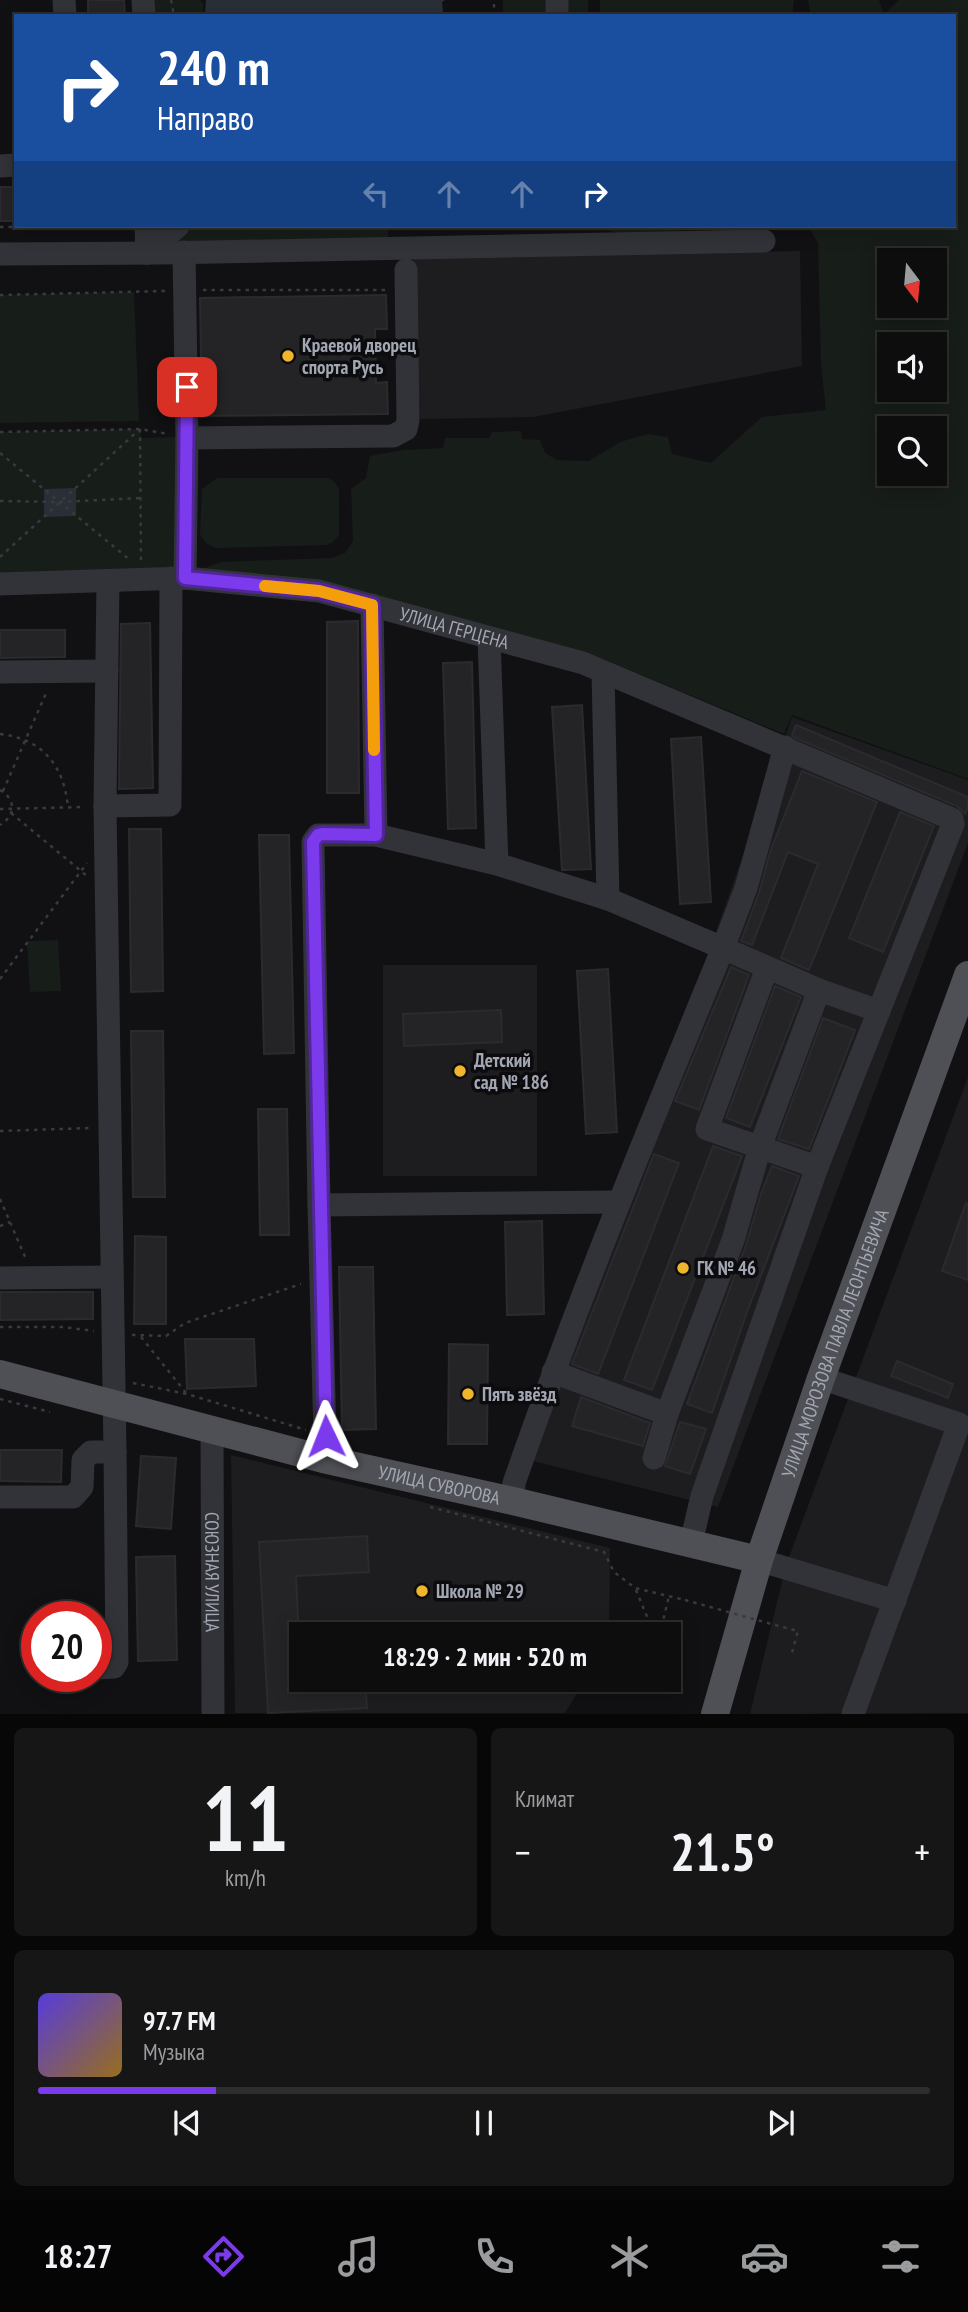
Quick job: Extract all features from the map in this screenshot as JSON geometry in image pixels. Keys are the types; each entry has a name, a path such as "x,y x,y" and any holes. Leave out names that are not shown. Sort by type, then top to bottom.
{"main road":[{"name":"УЛИЦА МОРОЗОВА ПАВЛА ЛЕОНТЬЕВИЧА","path":"715,1713 759,1560 821,1378 968,975"},
{"name":"УЛИЦА СУВОРОВА","path":"0,1374 113,1392 212,1430 324,1448 513,1501 759,1560"}],"street":[{"path":"146,228 147,253"},
{"path":"147,253 176,228"},
{"path":"0,254 184,252 557,235 764,241"},
{"path":"105,806 170,806 178,578 187,438 184,252"},
{"path":"187,438 393,436 405,429 408,420 406,271"},
{"name":"УЛИЦА ГЕРЦЕНА","path":"0,584 178,578 319,591 583,663 950,818 953,822 880,1011"},
{"path":"108,581 105,837 117,1662 112,1667"},
{"path":"372,605 376,835"},
{"path":"489,638 497,864"},
{"path":"0,672 107,671"},
{"path":"603,671 608,899"},
{"path":"513,1501 514,1483 553,1372 618,1202 746,888 776,743"},
{"path":"324,1448 313,842 322,834 376,835 497,864 608,899 819,990 880,1011 817,1167 702,1496 691,1543"},
{"path":"767,968 707,1129 817,1167"},
{"path":"654,1458 667,1414 733,1240 760,1147 819,990"},
{"path":"319,1205 618,1202"},
{"path":"0,1278 111,1277"},
{"path":"553,1372 667,1414"},
{"path":"821,1378 964,1421 853,1713"},
{"name":"СОЮЗНАЯ УЛИЦА","path":"212,1430 213,1713"},
{"path":"0,1497 73,1497 82,1487 83,1460 91,1452 115,1452"},
{"path":"759,1560 895,1601"}],"path":[{"path":"0,295 185,290 388,290"},
{"path":"140,429 141,569"},
{"path":"0,557 140,429"},
{"path":"0,432 140,429 187,438"},
{"path":"0,453 132,562"},
{"path":"0,501 60,502 141,498"},
{"path":"0,825 10,818 12,811 11,799 2,790 56,671"},
{"path":"0,734 26,740 44,752 62,777 68,807"},
{"path":"0,809 12,811 105,806"},
{"path":"12,811 106,892"},
{"path":"0,979 105,837"},
{"path":"0,1131 109,1128"},
{"path":"0,1199 35,1278"},
{"path":"0,1226 10,1222"},
{"path":"0,1327 63,1327 141,1336 166,1336 185,1323 321,1278"},
{"path":"141,1336 187,1394"},
{"path":"113,1392 187,1394 324,1448"},
{"path":"429,1507 604,1552 614,1572 635,1588 798,1631 791,1656"},
{"path":"635,1588 648,1619 654,1623 663,1620 669,1597"}],"shaded area":[{"path":"151,0 200,0 203,4 203,14 151,14"},
{"path":"206,0 445,0 442,2 442,14 205,13"},
{"path":"503,0 551,0 551,14 503,14"},
{"path":"562,0 588,0 588,14 562,14"},
{"path":"600,0 794,0 792,14 600,14"},
{"path":"808,0 879,0 884,14 811,14"},
{"path":"899,0 968,0 968,779 792,715 784,734 591,654 190,573 222,562 332,558 345,553 353,541 351,489 366,478 370,456 403,450 443,448 445,438 489,438 492,432 521,431 522,439 540,440 545,453 557,460 589,461 620,442 648,434 668,437 672,454 711,463 762,417 826,410 821,364 818,243 809,228 956,228 956,14 885,14"},
{"path":"186,228 388,228 388,243 164,248"},
{"path":"606,228 695,228 644,234"},
{"path":"800,251 802,366 533,417 420,419 414,258"},
{"path":"134,292 139,421 0,423 0,295"},
{"path":"140,429 141,438 176,437 180,568 0,573 0,432"},
{"path":"217,478 327,478 334,481 339,489 339,535 326,545 216,548 206,543 200,535 202,489"},
{"path":"76,488 76,516 44,517 44,489"},
{"path":"792,717 968,780 968,843 718,1507 529,1460"},
{"path":"58,940 61,991 30,992 27,941"},
{"name":"Детский сад № 186","path":"383,965 537,965 537,1176 383,1176"},
{"path":"968,1077 968,1713 750,1714 786,1565"},
{"name":"Школа № 29","path":"231,1455 610,1548 609,1622 289,1622 289,1692 578,1692 565,1713 235,1713"}],"building":[{"path":"88,0 124,0 125,14 88,14"},
{"path":"0,187 14,187 14,221 0,221"},
{"name":"Краевой дворец спорта Русь","path":"386,295 387,329 375,329 376,383 387,382 388,414 202,416 200,298"},
{"path":"358,621 359,793 327,793 327,622"},
{"path":"150,623 153,788 119,789 121,624"},
{"path":"0,630 65,630 65,657 0,658"},
{"path":"472,662 476,828 448,829 443,663"},
{"path":"582,705 591,869 562,870 552,707"},
{"path":"796,725 968,797 965,814 957,806 795,738 792,735"},
{"path":"701,737 711,902 680,904 671,739"},
{"path":"802,771 877,802 809,970 781,958 818,864 788,852 752,945 741,941 759,893 770,852"},
{"path":"900,812 934,826 883,952 849,938"},
{"path":"129,829 161,829 163,991 131,992"},
{"path":"259,835 289,835 294,1053 264,1054"},
{"path":"731,967 749,975 699,1110 675,1101"},
{"path":"608,969 617,1132 586,1134 577,971"},
{"path":"775,986 801,997 750,1127 726,1118"},
{"path":"501,1010 502,1042 404,1046 403,1014"},
{"path":"823,1018 855,1030 809,1149 778,1139"},
{"path":"131,1031 163,1031 165,1197 133,1197"},
{"path":"258,1109 287,1109 289,1235 260,1235"},
{"name":"ГК № 46","path":"713,1146 742,1156 652,1390 624,1380"},
{"path":"654,1154 679,1163 598,1374 572,1364"},
{"path":"772,1166 799,1176 712,1413 687,1404"},
{"path":"966,1203 968,1204 968,1280 942,1271"},
{"path":"542,1221 544,1314 507,1315 505,1222"},
{"path":"135,1236 166,1237 166,1324 134,1324"},
{"path":"339,1267 373,1267 376,1429 342,1430"},
{"path":"0,1292 93,1292 93,1319 0,1320"},
{"path":"185,1339 254,1339 256,1386 187,1389"},
{"name":"Пять звёзд","path":"449,1344 488,1345 487,1444 448,1444"},
{"path":"897,1361 953,1384 948,1398 891,1376"},
{"path":"581,1397 650,1423 643,1446 572,1426"},
{"path":"680,1422 706,1429 690,1474 665,1466"},
{"path":"0,1450 62,1450 61,1482 0,1481"},
{"path":"141,1456 176,1458 171,1529 136,1526"},
{"path":"367,1536 369,1572 296,1576 298,1622 289,1622 289,1692 366,1692 367,1708 268,1713 259,1542"},
{"path":"175,1556 177,1660 138,1661 136,1557"}],"slow traffic":[{"path":"265,586 319,591 372,605 374,750"}],"place":[{"name":"Краевой дворец спорта Русь","path":"288,356"},
{"name":"Детский сад № 186","path":"460,1071"},
{"name":"ГК № 46","path":"683,1268"},
{"name":"Пять звёзд","path":"468,1394"},
{"name":"Школа № 29","path":"422,1591"}],"route":[{"path":"187,387 185,578 319,591 372,605 376,835 322,834 314,838 313,842 326,1436"}]}
